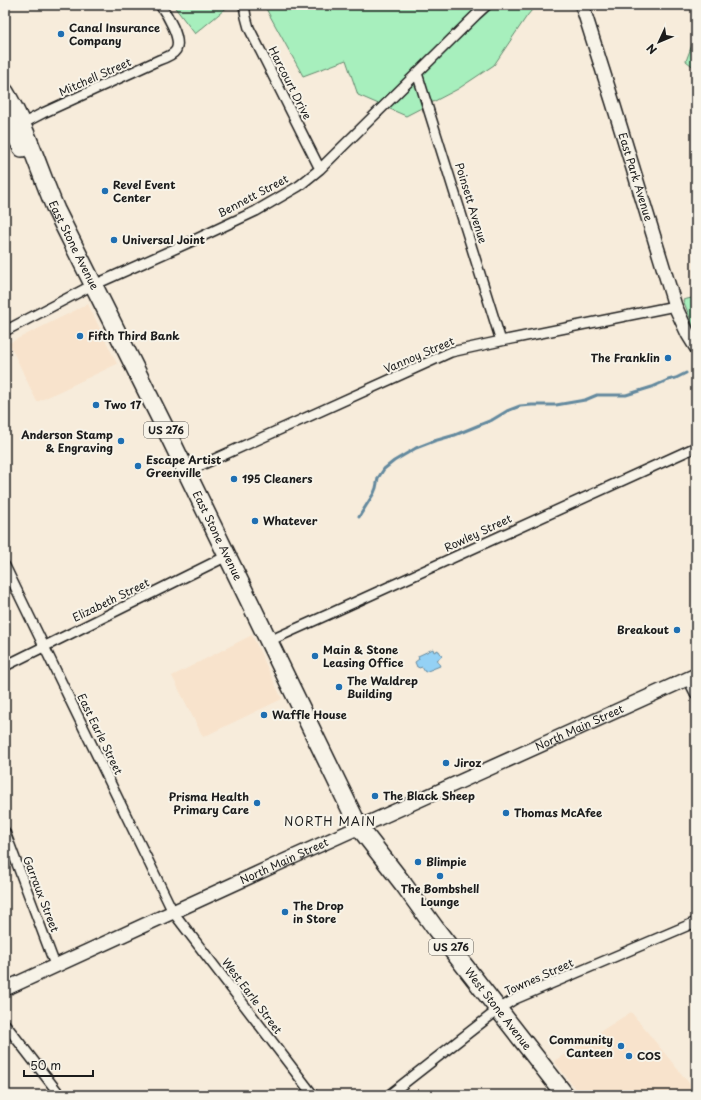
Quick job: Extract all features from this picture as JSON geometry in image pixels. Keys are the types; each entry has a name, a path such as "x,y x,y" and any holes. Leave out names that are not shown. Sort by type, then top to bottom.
{"highway":[{"name":"East Stone Avenue","path":"5,92 15,108 22,124 56,210 95,285 359,827"},
{"name":"East Stone Avenue","path":"5,116 30,163 43,180"},
{"name":"West Stone Avenue","path":"359,827 435,928 565,1095"}],"street":[{"name":"Mitchell Street","path":"22,124 160,60 173,52 177,48 175,32 160,5"},
{"name":"Harcourt Drive","path":"244,5 249,28 320,169"},
{"name":"Bennett Street","path":"5,331 95,285 256,211 298,186 320,169 487,5"},
{"name":"East Park Avenue","path":"582,5 676,306 688,334 696,347"},
{"name":"Poinsett Avenue","path":"417,73 501,341"},
{"name":"Vannoy Street","path":"186,472 450,352 676,306"},
{"name":"Rowley Street","path":"269,640 696,447"},
{"name":"Elizabeth Street","path":"5,666 227,556"},
{"name":"East Earle Street","path":"5,566 173,912"},
{"name":"North Main Street","path":"5,989 692,677"},
{"path":"692,677 696,695"},
{"name":"Garraux Street","path":"5,832 55,965"},
{"name":"West Earle Street","path":"173,912 313,1095"},
{"name":"Townes Street","path":"389,1095 499,1009 515,999 696,922"},
{"path":"5,1024 60,1095"}],"shaded area":[{"path":"88,304 117,364 37,402 9,343"},
{"path":"252,635 282,699 203,737 172,676"},
{"path":"631,1012 693,1088 684,1095 580,1095 554,1061"}],"green space":[{"path":"173,5 230,5 195,34"},
{"path":"264,5 536,5 494,65 458,89 406,116 358,95 346,60 303,76"},
{"path":"696,34 696,69 686,61"},
{"path":"696,297 696,333 683,300"}],"water":[{"path":"433,649 434,652 438,650 442,656 437,660 440,666 425,672 422,667 417,667 415,662 419,659 418,656"}],"waterway":[{"path":"359,517 374,493 378,478 384,469 394,461 416,448 455,435 492,420 507,411 520,406 556,405 585,400 597,395 626,395 652,387 686,373"}],"place":[{"name":"Canal Insurance Company","path":"61,34"},
{"name":"Revel Event Center","path":"105,191"},
{"name":"Universal Joint","path":"114,240"},
{"name":"Fifth Third Bank","path":"80,336"},
{"name":"The Franklin","path":"668,358"},
{"name":"Two 17","path":"96,405"},
{"name":"Anderson Stamp & Engraving","path":"121,441"},
{"name":"Escape Artist Greenville","path":"138,466"},
{"name":"195 Cleaners","path":"234,479"},
{"name":"Whatever","path":"255,521"},
{"name":"Breakout","path":"677,630"},
{"name":"Main & Stone Leasing Office","path":"315,656"},
{"name":"The Waldrep Building","path":"339,687"},
{"name":"Waffle House","path":"264,715"},
{"name":"Jiroz","path":"446,763"},
{"name":"The Black Sheep","path":"375,796"},
{"name":"Prisma Health Primary Care","path":"257,803"},
{"name":"Thomas McAfee","path":"506,813"},
{"name":"Blimpie","path":"418,862"},
{"name":"The Bombshell Lounge","path":"440,876"},
{"name":"The Drop in Store","path":"285,912"},
{"name":"Community Canteen","path":"621,1046"},
{"name":"COS","path":"629,1056"}],"district":[{"name":"NORTH MAIN","path":"330,822"}]}
